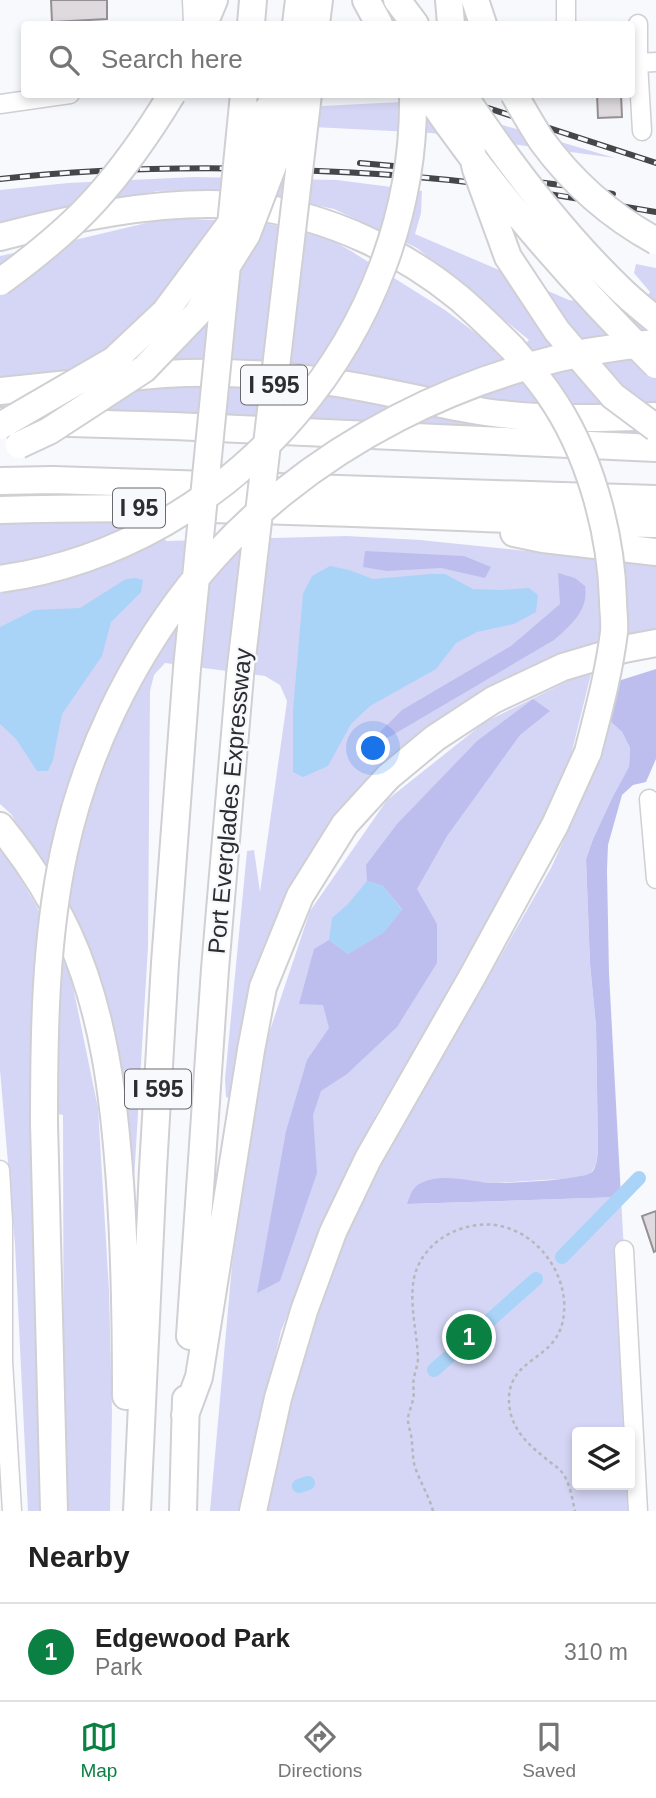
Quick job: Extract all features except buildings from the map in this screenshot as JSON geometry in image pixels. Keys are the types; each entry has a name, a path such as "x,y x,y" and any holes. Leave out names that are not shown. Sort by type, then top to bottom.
{"highway":[{"path":"205,21 214,0"},
{"path":"251,21 254,0"},
{"path":"281,21 283,0"},
{"path":"296,21 299,0"},
{"path":"316,21 319,0"},
{"path":"366,0 377,21"},
{"path":"397,0 411,21"},
{"path":"411,0 413,21"},
{"path":"449,0 451,21"},
{"path":"475,0 482,21"},
{"path":"0,282 32,259 94,202 143,140 169,98"},
{"name":"Port Everglades Expressway","path":"137,1511 164,977 187,668 244,98"},
{"path":"0,426 114,360 165,312 230,226 262,137 268,98"},
{"path":"6,443 49,431 144,369 197,314 247,234 274,163 285,98"},
{"name":"Port Everglades Expressway","path":"183,1511 185,1415 215,969 240,675 308,98"},
{"path":"0,579 61,565 124,544 156,529 227,480 283,429 303,406 321,383 355,328 390,246 410,160 413,98"},
{"path":"430,98 516,214 608,318 656,365"},
{"path":"462,98 476,169 508,257 556,331 612,396 656,428"},
{"path":"464,98 558,223 619,288 656,320"},
{"path":"516,98 542,140 571,177 637,231 656,241"},
{"path":"0,237 62,222 160,206 228,205 256,207 328,225 394,255 457,296 513,348 549,394 573,436 595,492 606,537 614,629 606,682 588,752 555,825 368,1159 333,1231 303,1311 278,1398 253,1511"},
{"path":"54,1511 44,1123 44,1046 49,945 60,875 74,813 85,778 118,699 141,657 190,586 240,531 283,493 354,443 392,421 458,390 522,368 585,352 656,343"},
{"path":"0,391 138,376 210,373 330,382 513,416 568,419 656,416"},
{"path":"0,421 187,426 656,448"},
{"path":"6,443 490,460 656,463"},
{"path":"0,481 53,480 656,499"},
{"name":"I 95","path":"0,510 150,508 656,524"},
{"path":"426,516 544,538 656,552"},
{"path":"185,1415 199,1377 263,986 300,896 345,824 388,777 435,738 493,700 563,667 624,649 656,643"},
{"path":"0,826 42,883 70,936 90,996 108,1067 124,1245 124,1446 131,1511"}],"street":[{"path":"192,0 193,21"},
{"path":"566,0 566,21"},
{"path":"642,24 647,62 642,131"},
{"path":"0,104 41,98"},
{"path":"649,799 656,879"},
{"path":"0,1170 3,1222 1,1377 12,1511"},
{"path":"624,1250 638,1511"}],"path":[{"path":"433,1511 416,1469 408,1422 418,1363 413,1302 414,1278 424,1257 439,1240 466,1227 489,1225 510,1229 533,1242 548,1257 562,1287 563,1319 559,1335 550,1347 515,1377 511,1386 510,1406 520,1436 561,1471 566,1479 575,1511"}],"shaded area":[{"path":"421,101 615,158 431,133 253,124 282,108"},
{"path":"194,177 337,180 422,191 421,213 415,234 569,300 639,309 650,292 634,273 636,264 656,268 656,435 0,411 0,256 167,218 261,222 328,238 445,310 486,341 506,361 529,340 417,248 334,209 263,194 202,190 158,191 0,224 0,190 68,183"},
{"path":"0,519 132,520 167,541 347,536 420,540 656,564 656,631 567,654 489,686 384,767 322,838 280,907 241,1043 229,1098 226,1097 225,1079 247,851 254,850 260,892 287,701 280,685 265,676 165,663 154,675 150,691 148,947 134,1180 130,1181 43,868 11,814 0,804"},
{"path":"365,551 464,556 491,567 485,578 441,568 387,571 363,567"},
{"path":"330,566 373,579 445,574 473,589 529,588 538,595 536,612 514,624 477,632 456,643 436,669 370,706 351,724 328,766 303,777 293,772 293,710 303,594 312,576"},
{"path":"558,573 575,578 585,586 586,595 577,616 554,640 391,736 368,744 402,710 511,646 560,604"},
{"path":"126,579 143,580 141,592 111,622 102,656 62,714 53,760 48,771 37,771 16,739 0,724 0,627 34,610 80,608"},
{"path":"656,669 656,759 646,782 633,785 622,795 608,845 609,973 621,1197 407,1204 415,1187 439,1178 496,1183 546,1180 586,1175 595,1168 598,1151 596,1026 590,964 586,859 612,798 629,767 630,748 622,732 609,720 618,681"},
{"path":"591,674 570,759 505,900 375,1116 375,1126 320,1234 281,1331 245,1483 241,1511 210,1511 232,1265 262,1054 310,911 387,800 485,722 570,680"},
{"path":"533,699 550,711 520,735 447,836 417,889 437,924 437,963 397,1027 347,1074 321,1091 313,1115 317,1173 280,1281 257,1293 286,1131 307,1060 329,1028 323,1005 299,1004 314,949 329,940 348,954 384,932 402,909 383,886 367,881 366,865 397,824 477,741"},
{"path":"609,720 622,732 630,748 629,768 612,798 586,859 590,964 596,1026 596,1165 591,1173 577,1178 477,1182 408,1204 621,1197 633,1427 572,1427 572,1490 635,1490 635,1456 638,1511 266,1511 294,1380 350,1227 385,1158 551,868 583,798"},
{"path":"0,849 35,903 71,977 98,1108 109,1290 112,1413 110,1511 64,1511 63,1115 32,1109 40,1511 28,1511 15,1245 0,1070"},
{"path":"367,881 383,886 402,910 384,932 348,954 329,940 332,918"}],"waterway":[{"path":"562,1257 639,1178"},
{"path":"434,1370 536,1279"},
{"path":"299,1486 308,1483"}],"railway":[{"path":"457,98 656,163"},
{"path":"360,163 416,168"},
{"path":"0,179 166,169 341,172 467,182 656,212"},
{"path":"537,182 613,194"}],"place":[{"name":"Edgewood Park","path":"469,1337"}]}
